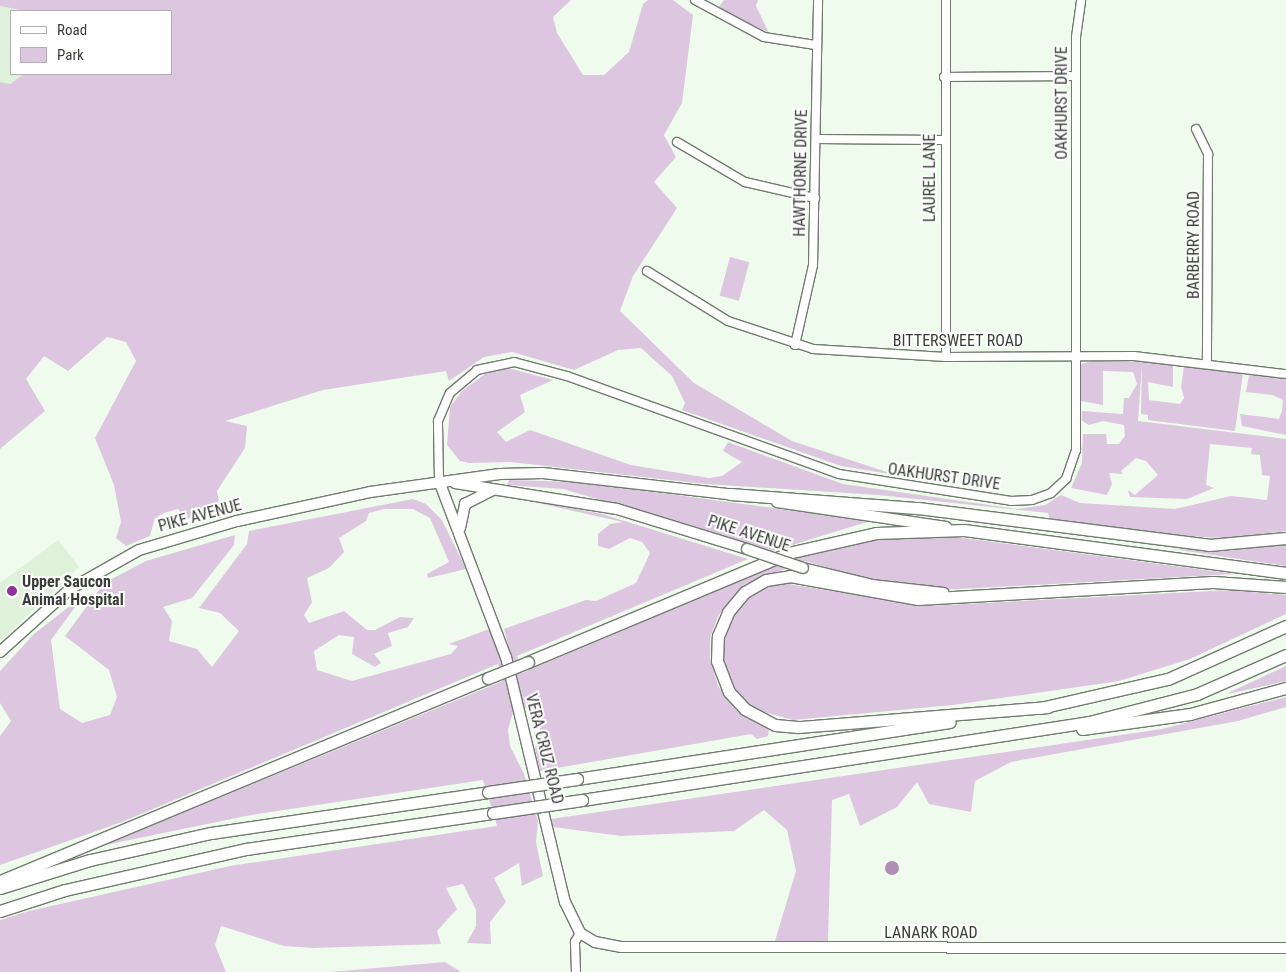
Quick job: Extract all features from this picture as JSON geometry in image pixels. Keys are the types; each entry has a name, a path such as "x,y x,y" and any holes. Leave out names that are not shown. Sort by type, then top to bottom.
{"highway":[{"path":"730,494 918,508 1209,544 1286,538"},
{"path":"0,881 802,549 876,533 964,530 1284,573"},
{"path":"1048,707 786,727 754,716 736,701 720,674 717,648 722,624 736,600 755,585 778,577 918,599 1213,582 1286,587"},
{"path":"0,888 90,860 211,833 1048,707 1168,679 1286,626"},
{"path":"0,911 65,890 246,849 1010,735 1154,707 1286,656"},
{"path":"1010,735 1131,726 1286,688"}],"main road":[{"name":"PIKE AVENUE","path":"0,652 70,589 164,540 370,492 439,480 543,473 730,494 964,530"},
{"name":"PIKE AVENUE","path":"439,480 498,488 617,509 803,568 902,590 1052,591"},
{"path":"439,480 461,534"},
{"path":"461,534 465,504 498,488"},
{"name":"VERA CRUZ ROAD","path":"461,534 506,658 564,897 580,933"},
{"name":"LANARK ROAD","path":"580,933 595,942 621,947 1286,948"}],"street":[{"path":"695,0 764,37 815,45"},
{"name":"HAWTHORNE DRIVE","path":"795,345 813,265 816,139 815,45 818,0"},
{"name":"LAUREL LANE","path":"946,0 944,77 946,357"},
{"name":"OAKHURST DRIVE","path":"439,480 438,421 450,393 477,370 514,362 567,376 839,474 1032,500 1059,487 1075,460 1076,76 1082,0"},
{"path":"944,77 1076,76"},
{"name":"BARBERRY ROAD","path":"1196,129 1208,154 1207,363"},
{"path":"816,139 944,140"},
{"path":"677,142 745,182 815,198"},
{"name":"BITTERSWEET ROAD","path":"647,271 728,321 795,345 849,353 946,357 1075,354 1207,363 1286,374"},
{"path":"576,972 575,942 580,933"}],"shaded area":[{"path":"0,6 20,10 10,10 10,75 23,75 10,84 0,82"},
{"path":"58,540 79,567 0,641 0,583"},
{"path":"889,861 895,861 899,868 895,875 889,875 885,871 885,865"}],"green space":[{"path":"0,0 571,0 553,17 557,33 583,75 604,75 629,52 643,4 648,0 673,0 693,15 682,103 664,135 676,157 654,182 677,208 633,276 620,311 694,383 792,441 896,475 841,466 682,410 685,403 672,376 641,348 618,350 574,370 512,352 484,357 449,381 446,371 323,390 225,421 247,426 245,448 217,491 220,508 186,519 178,509 164,513 155,518 150,536 126,546 116,538 121,522 114,485 95,438 136,361 126,342 107,337 68,371 44,356 26,379 45,411 0,449 0,82 10,84 23,75 172,75 172,10 20,10 0,6"},
{"path":"724,0 758,0 756,6 769,33 718,8"},
{"path":"730,257 749,262 739,301 720,296"},
{"path":"1100,359 1173,364 1173,387 1148,382 1149,400 1180,404 1184,398 1181,387 1184,366 1243,373 1235,431 1148,420 1148,415 1141,414 1142,364 1138,421 1286,439 1286,531 1227,538 1180,536 1050,519 1048,513 878,495 705,484 511,462 469,463 460,461 447,445 450,407 462,391 485,374 508,368 553,380 520,395 525,412 497,432 506,442 530,430 631,465 709,478 722,476 742,462 723,451 728,442 843,484 1017,509 1045,505 1061,495 1080,503 1175,509 1231,496 1267,500 1270,476 1262,475 1260,455 1251,454 1252,448 1210,444 1206,485 1214,488 1187,499 1130,497 1128,490 1135,495 1158,475 1146,461 1136,458 1121,471 1123,474 1109,473 1112,484 1107,495 1071,488 1082,463 1083,434 1106,434 1107,444 1119,444 1125,436 1124,425 1103,421 1089,425 1082,421 1082,411 1123,414 1124,398 1129,398 1137,384 1133,372 1103,371 1103,405 1081,401 1081,364"},
{"path":"1249,375 1286,378 1286,435 1242,426 1240,414 1279,419 1282,411 1283,400 1273,395 1246,392"},
{"path":"509,480 578,482 870,521 773,551 563,489 507,485"},
{"path":"489,495 503,495 602,514 748,559 517,656 522,673 802,555 862,540 955,537 1235,574 940,590 871,581 805,561 744,585 718,616 710,638 710,657 718,686 737,711 769,729 768,736 757,739 751,734 540,771 535,749 540,728 524,705 504,629 586,600 596,601 636,583 650,553 642,542 630,538 609,549 598,546 598,534 610,524 623,522 520,499 490,496 471,506 465,523 472,502"},
{"path":"413,499 426,504 442,520 466,569 428,578 427,574 449,562 430,518 413,509 384,509 369,513 366,521 339,538 344,552 329,568 307,578 312,602 304,615 309,623 344,611 367,630 375,630 400,617 414,618 408,627 388,633 392,646 374,654 381,663 375,667 352,654 354,637 339,635 314,651 317,670 352,681 451,654 458,646 449,644 492,628 513,712 508,730 510,746 524,774 538,821 536,842 543,876 522,886 519,863 494,878 506,902 490,922 491,944 467,943 476,926 476,910 463,884 446,888 457,909 437,931 441,944 313,948 284,946 221,926 215,945 226,972 0,972 0,920 29,911 230,866 497,826 483,780 251,815 105,845 503,681 498,664 122,822 0,865 0,736 11,721 0,703 0,671 34,634 84,595 51,640 60,709 82,723 110,715 117,697 109,670 65,636 104,583 146,561 235,535 234,545 192,598 163,607 172,621 169,641 197,649 212,667 239,631 220,613 199,608 247,544 249,531"},
{"path":"1286,544 1286,566 1173,549 1227,551"},
{"path":"782,583 926,606 1231,590 1286,595 1286,614 1190,659 1119,681 953,705 793,720 753,709 729,681 723,661 724,637 738,606 760,590"},
{"path":"1286,666 1286,681 1228,694 1230,692"},
{"path":"1286,697 1286,707 1238,721 1011,762 975,781 971,812 929,804 917,782 897,807 860,826 849,794 832,800 828,941 775,941 796,871 787,830 764,810 734,831 621,836 553,827 551,819 1162,729"},
{"path":"445,962 461,972 330,972"}],"place":[{"name":"Upper Saucon Animal Hospital","path":"12,591"}]}
